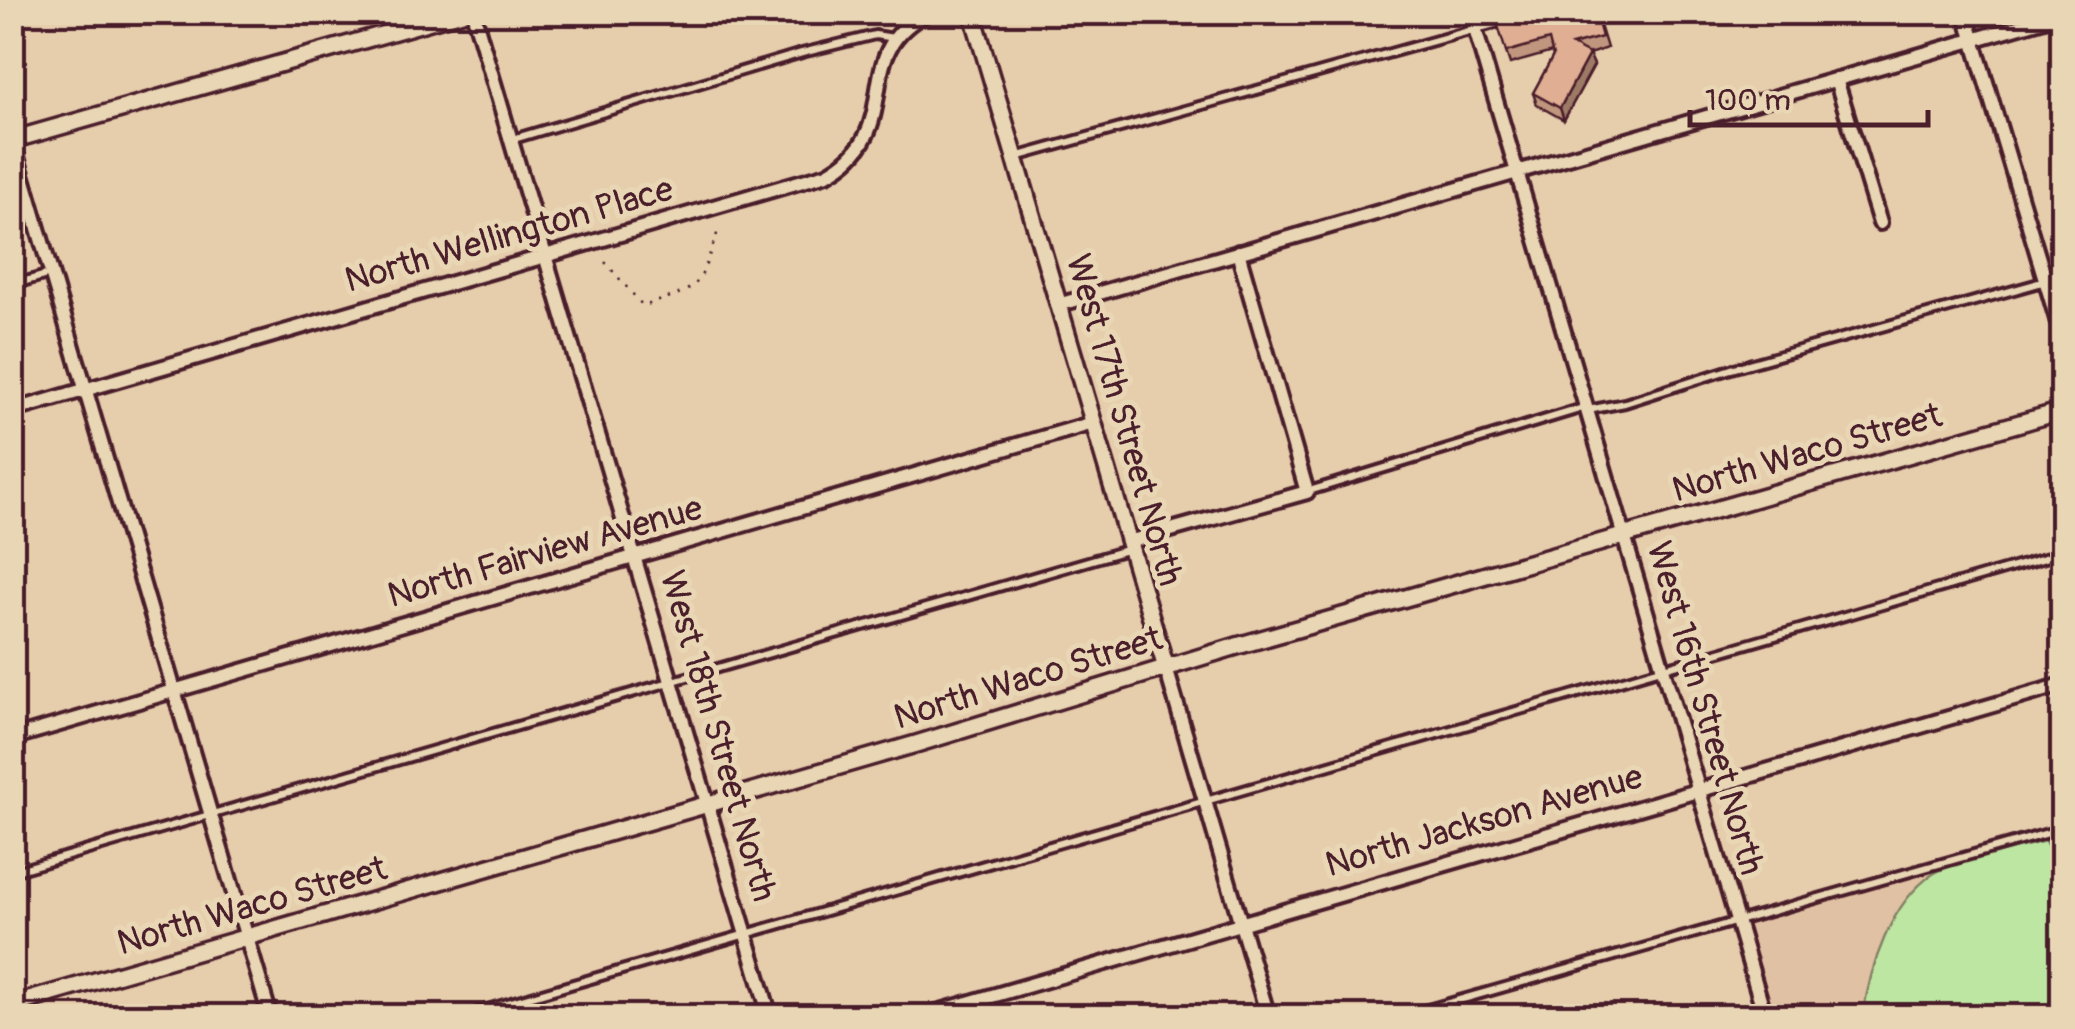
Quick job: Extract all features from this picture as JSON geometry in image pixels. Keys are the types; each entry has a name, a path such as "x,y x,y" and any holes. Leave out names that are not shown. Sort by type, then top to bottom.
{"street":[{"path":"270,1016 12,140 462,12"},
{"name":"West 18th Street North","path":"473,12 770,1016"},
{"path":"894,38 910,22 929,12"},
{"name":"West 17th Street North","path":"972,12 1268,1016"},
{"name":"West 16th Street North","path":"1470,12 1764,1016"},
{"path":"1965,12 2062,336"},
{"path":"1058,304 2062,14"},
{"name":"North Wellington Place","path":"12,411 827,174 848,162 872,128 877,78 894,38"},
{"path":"1836,79 1880,222"},
{"path":"1129,545 1307,492 1238,252"},
{"name":"North Waco Street","path":"12,1005 2062,411"},
{"name":"North Fairview Avenue","path":"12,738 1093,423"},
{"name":"North Jackson Avenue","path":"923,1016 2062,686"}],"lane":[{"path":"1015,158 1520,16"},
{"path":"510,140 802,54 874,35 894,38"},
{"path":"12,285 52,273"},
{"path":"1307,492 1586,409 1625,402 2046,281"},
{"path":"12,872 1129,545"},
{"path":"462,1016 2062,553"},
{"path":"1403,1016 2062,828"}],"path":[{"path":"605,262 643,306 686,292 698,283 720,229"}],"shaded area":[{"path":"2062,836 2062,1016 1775,1016 1749,925"}],"green space":[{"path":"2045,841 2062,875 2062,1016 1863,1016 1884,938 1918,886 1933,874 1955,865"}],"building":[{"path":"1520,12 1595,12 1602,37 1572,45 1589,54 1560,108 1533,93 1553,56 1549,40 1506,52 1496,19"}]}
